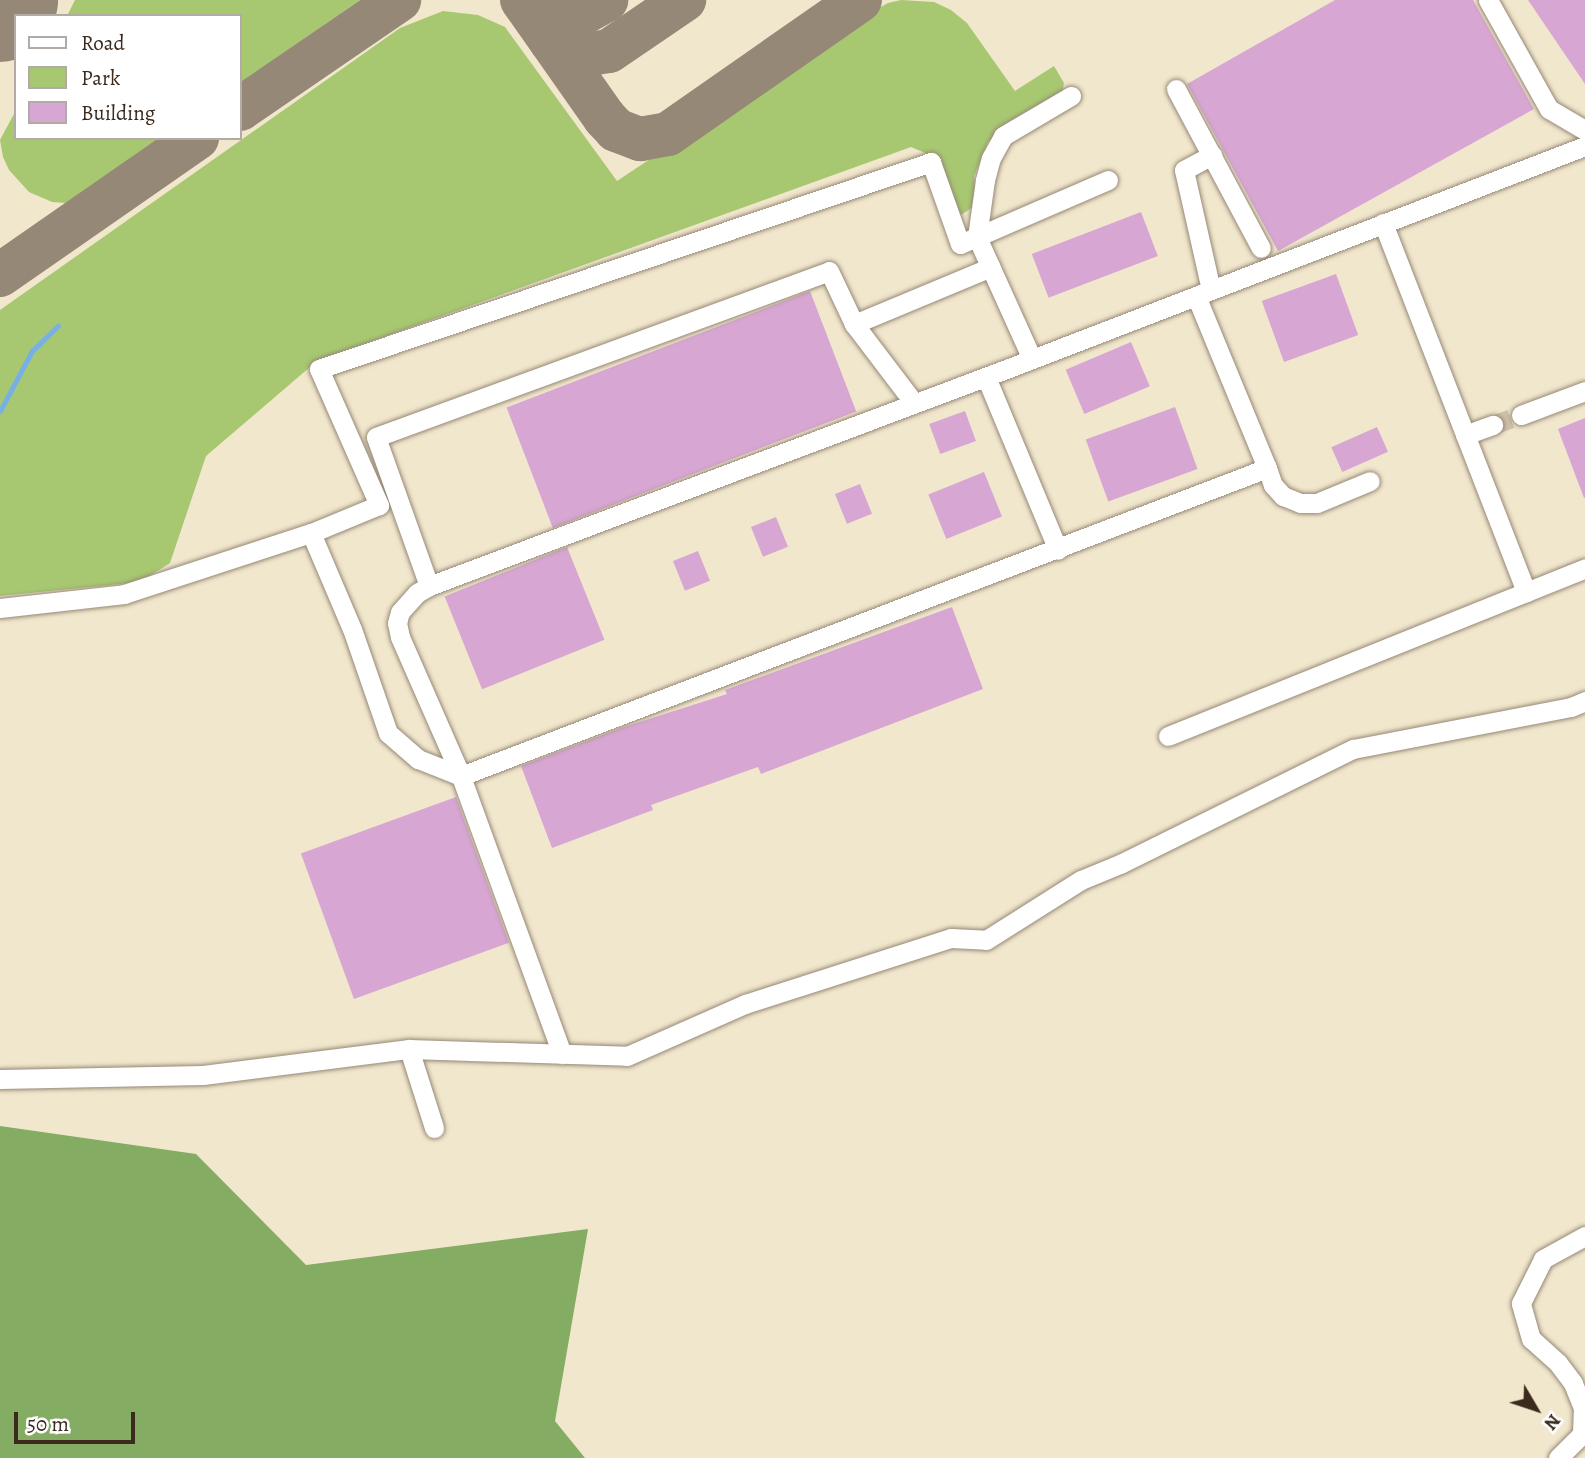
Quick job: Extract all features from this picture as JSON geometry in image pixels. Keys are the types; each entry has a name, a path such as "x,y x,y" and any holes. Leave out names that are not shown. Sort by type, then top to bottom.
{"lane":[{"path":"1488,0 1549,109 1585,130"},
{"path":"1176,89 1261,248"},
{"path":"1032,359 977,237 985,180 991,158 1003,136 1071,96"},
{"path":"562,1054 461,776 400,637 397,623 400,612 410,600 429,586 986,377 1585,146"},
{"path":"1212,155 1184,170 1204,293 1273,485 1283,496 1300,503 1317,503 1370,481"},
{"path":"0,608 124,594 311,533 379,505 319,369 931,162 960,244 1108,180"},
{"path":"1383,223 1526,592"},
{"path":"854,324 991,267"},
{"path":"429,586 376,437 829,271 854,324 914,403"},
{"path":"986,377 1058,550"},
{"path":"1521,415 1585,391"},
{"path":"1465,435 1493,425"},
{"path":"311,533 352,629 388,733 418,759 461,776 1267,468"},
{"path":"1168,736 1585,568"},
{"path":"0,1079 203,1075 409,1049 627,1056 745,1004 951,938 986,940 1081,880 1122,863 1353,749 1571,707 1585,701"},
{"path":"409,1049 434,1128"},
{"path":"1558,1458 1582,1434 1583,1408 1566,1373 1531,1339 1521,1303 1543,1258 1585,1236"}],"green space":[{"path":"75,0 360,0 242,82 242,14 68,14"},
{"path":"901,0 934,2 951,10 967,23 1015,91 1054,66 1064,83 1062,94 1010,121 988,142 974,176 976,205 961,215 937,158 911,147 317,361 206,456 170,563 140,582 0,596 0,310 400,28 443,11 478,15 505,27 617,181 888,3"},
{"path":"14,114 14,140 156,140 66,203 52,202 29,192 9,170 0,140"},
{"path":"0,1126 196,1154 306,1265 588,1229 555,1421 585,1458 0,1458"}],"building":[{"path":"1335,0 1473,0 1534,109 1278,251 1187,84"},
{"path":"1528,0 1585,0 1585,84"},
{"path":"1141,212 1158,256 1049,298 1032,254"},
{"path":"1336,274 1358,335 1284,362 1262,301"},
{"path":"810,291 856,411 553,528 507,407"},
{"path":"1131,342 1150,386 1084,414 1066,370"},
{"path":"1175,407 1198,469 1108,502 1086,439"},
{"path":"965,411 976,441 940,454 929,424"},
{"path":"1585,418 1585,498 1584,498 1558,429"},
{"path":"1377,427 1388,452 1342,472 1331,447"},
{"path":"984,472 1002,517 946,539 928,494"},
{"path":"860,484 872,514 847,524 835,494"},
{"path":"776,517 788,547 763,557 751,527"},
{"path":"567,547 604,640 482,689 445,596"},
{"path":"698,551 710,581 685,591 673,561"},
{"path":"952,607 983,689 761,774 758,767 651,805 653,810 552,848 521,766 621,728 727,694 725,690"},
{"path":"456,797 509,943 354,999 301,853"}],"waterway":[{"path":"0,411 32,351 58,326"}],"taxiway":[{"path":"242,108 399,0"},
{"path":"522,0 605,118 616,130 640,139 668,134 860,0"},
{"path":"528,8 548,18 574,18 606,0"},
{"path":"551,41 563,51 577,56 609,51 684,0"},
{"path":"0,275 194,140"}],"runway":[{"path":"0,8 4,0"}],"tunnel":[{"path":"1493,425 1521,415"}]}
